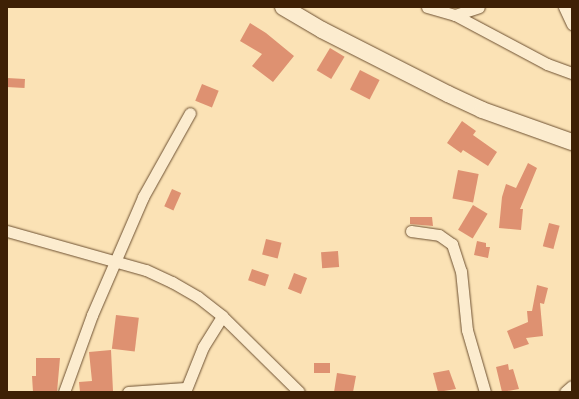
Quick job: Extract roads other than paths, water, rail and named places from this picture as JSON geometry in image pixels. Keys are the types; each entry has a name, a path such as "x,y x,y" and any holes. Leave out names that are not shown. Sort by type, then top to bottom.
{"main road":[{"path":"283,7 322,30 482,110 572,142"}],"street":[{"path":"427,7 455,15 547,64 572,73"},
{"path":"455,15 479,7"},
{"path":"564,7 572,24"},
{"path":"64,392 142,197 190,112"},
{"path":"7,231 116,260 146,270 172,282 198,297 222,316 299,392"},
{"path":"411,231 439,235 452,244 461,271 467,330 485,392"},
{"path":"128,392 185,390 210,333 222,316"}]}
